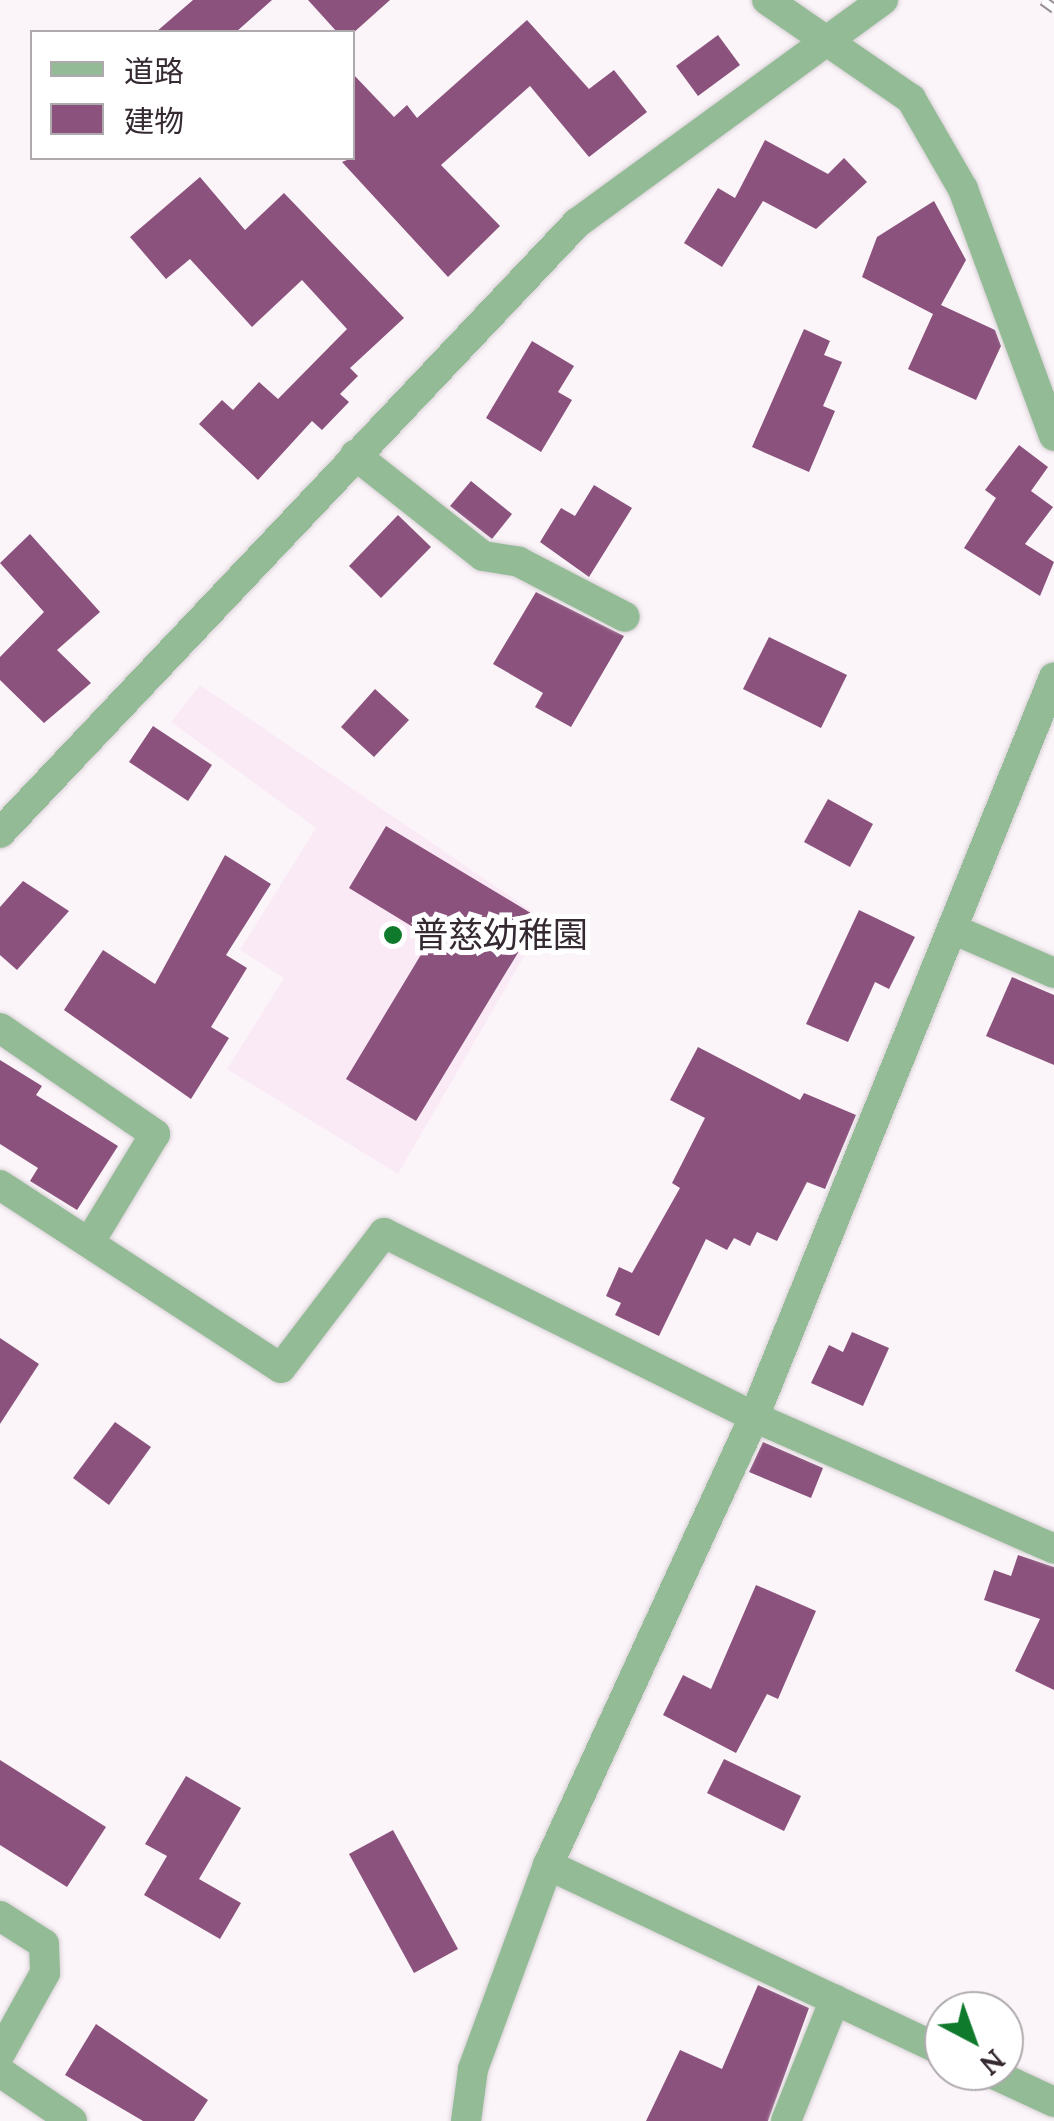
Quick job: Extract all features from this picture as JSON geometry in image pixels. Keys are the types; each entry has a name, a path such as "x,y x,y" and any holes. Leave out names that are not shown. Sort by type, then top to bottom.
{"street":[{"path":"767,0 833,41 911,100 963,188 1054,436"},
{"path":"2,827 578,224 833,41 882,0"},
{"path":"355,455 483,556 518,562 625,617"},
{"path":"466,2121 473,2069 548,1864 754,1417 957,930 1054,677"},
{"path":"957,930 1054,973"},
{"path":"0,1028 155,1134 89,1242"},
{"path":"0,1185 280,1368 384,1233 754,1417 1054,1550"},
{"path":"548,1864 924,2041"},
{"path":"0,1916 44,1944 45,1973 0,2054"},
{"path":"786,2121 835,1999"},
{"path":"0,2072 72,2121"},
{"path":"1024,2088 1054,2102"}],"shaded area":[{"name":"普慈幼稚園","path":"200,685 545,920 398,1174 227,1069 284,978 240,950 316,828 171,722"}],"building":[{"path":"193,0 272,0 238,30 158,30"},
{"path":"308,0 390,0 355,31 335,30"},
{"path":"527,20 589,89 614,70 647,112 589,157 530,86 441,165 500,226 448,277 342,162 355,160 355,76 394,117 407,105 417,118"},
{"path":"718,35 740,65 698,96 676,66"},
{"path":"765,140 828,174 844,158 867,182 816,229 763,201 722,267 684,243 718,188 735,198"},
{"path":"200,177 245,230 284,193 404,318 350,368 358,376 340,394 349,402 322,430 312,421 258,480 199,424 222,400 233,410 259,382 278,399 347,329 302,280 252,327 190,259 166,279 130,237"},
{"path":"934,201 966,260 941,305 995,330 1001,346 976,400 908,369 933,314 862,277 877,237"},
{"path":"804,329 830,341 824,355 842,362 823,406 835,411 809,472 752,447"},
{"path":"532,341 574,366 558,392 572,400 541,452 486,418"},
{"path":"1019,445 1048,467 1031,491 1053,507 1025,544 1054,562 1040,596 964,548 996,498 985,490"},
{"path":"471,481 512,514 492,539 450,506"},
{"path":"594,485 632,508 589,577 540,542 561,508 575,516"},
{"path":"398,515 431,547 381,598 349,566"},
{"path":"30,534 100,612 57,650 91,683 44,723 0,680 0,657 44,612 0,563"},
{"path":"536,592 624,636 571,727 535,707 543,693 493,664"},
{"path":"769,637 847,675 821,728 743,689"},
{"path":"375,689 409,720 374,757 341,727"},
{"path":"153,726 212,765 188,801 129,762"},
{"path":"828,799 873,824 850,867 804,842"},
{"path":"386,826 539,918 416,1121 346,1079 431,938 349,888"},
{"path":"225,855 271,884 226,955 247,968 211,1027 229,1038 191,1099 64,1010 103,950 155,984"},
{"path":"23,881 69,911 17,970 0,955 0,907"},
{"path":"859,910 915,937 889,989 875,982 848,1042 806,1024"},
{"path":"1012,977 1054,995 1054,1065 986,1036"},
{"path":"698,1047 800,1100 804,1093 856,1115 825,1189 807,1182 777,1241 757,1232 750,1246 734,1238 727,1250 706,1239 659,1336 615,1315 621,1303 606,1296 619,1267 632,1273 680,1188 672,1183 705,1118 670,1100"},
{"path":"0,1060 42,1086 36,1095 118,1146 77,1210 30,1181 38,1168 0,1144"},
{"path":"852,1332 889,1348 863,1406 811,1383 829,1345 843,1352"},
{"path":"0,1338 39,1364 0,1424"},
{"path":"115,1422 151,1447 109,1505 73,1478"},
{"path":"763,1442 823,1468 811,1498 749,1472"},
{"path":"1018,1555 1054,1567 1054,1690 1015,1671 1040,1619 984,1600 994,1570 1011,1576"},
{"path":"756,1585 816,1611 778,1699 767,1694 736,1753 663,1715 683,1675 711,1689"},
{"path":"724,1759 801,1796 784,1831 707,1793"},
{"path":"0,1760 106,1827 67,1887 0,1845"},
{"path":"186,1776 241,1808 199,1879 241,1903 220,1939 144,1895 167,1856 145,1844"},
{"path":"393,1830 458,1949 414,1973 349,1854"},
{"path":"758,1985 809,2008 768,2121 646,2121 680,2050 722,2069"},
{"path":"96,2024 208,2100 194,2121 143,2121 65,2075"}],"railway":[{"path":"1043,0 1054,8"}],"place":[{"name":"普慈幼稚園","path":"393,935"}]}
